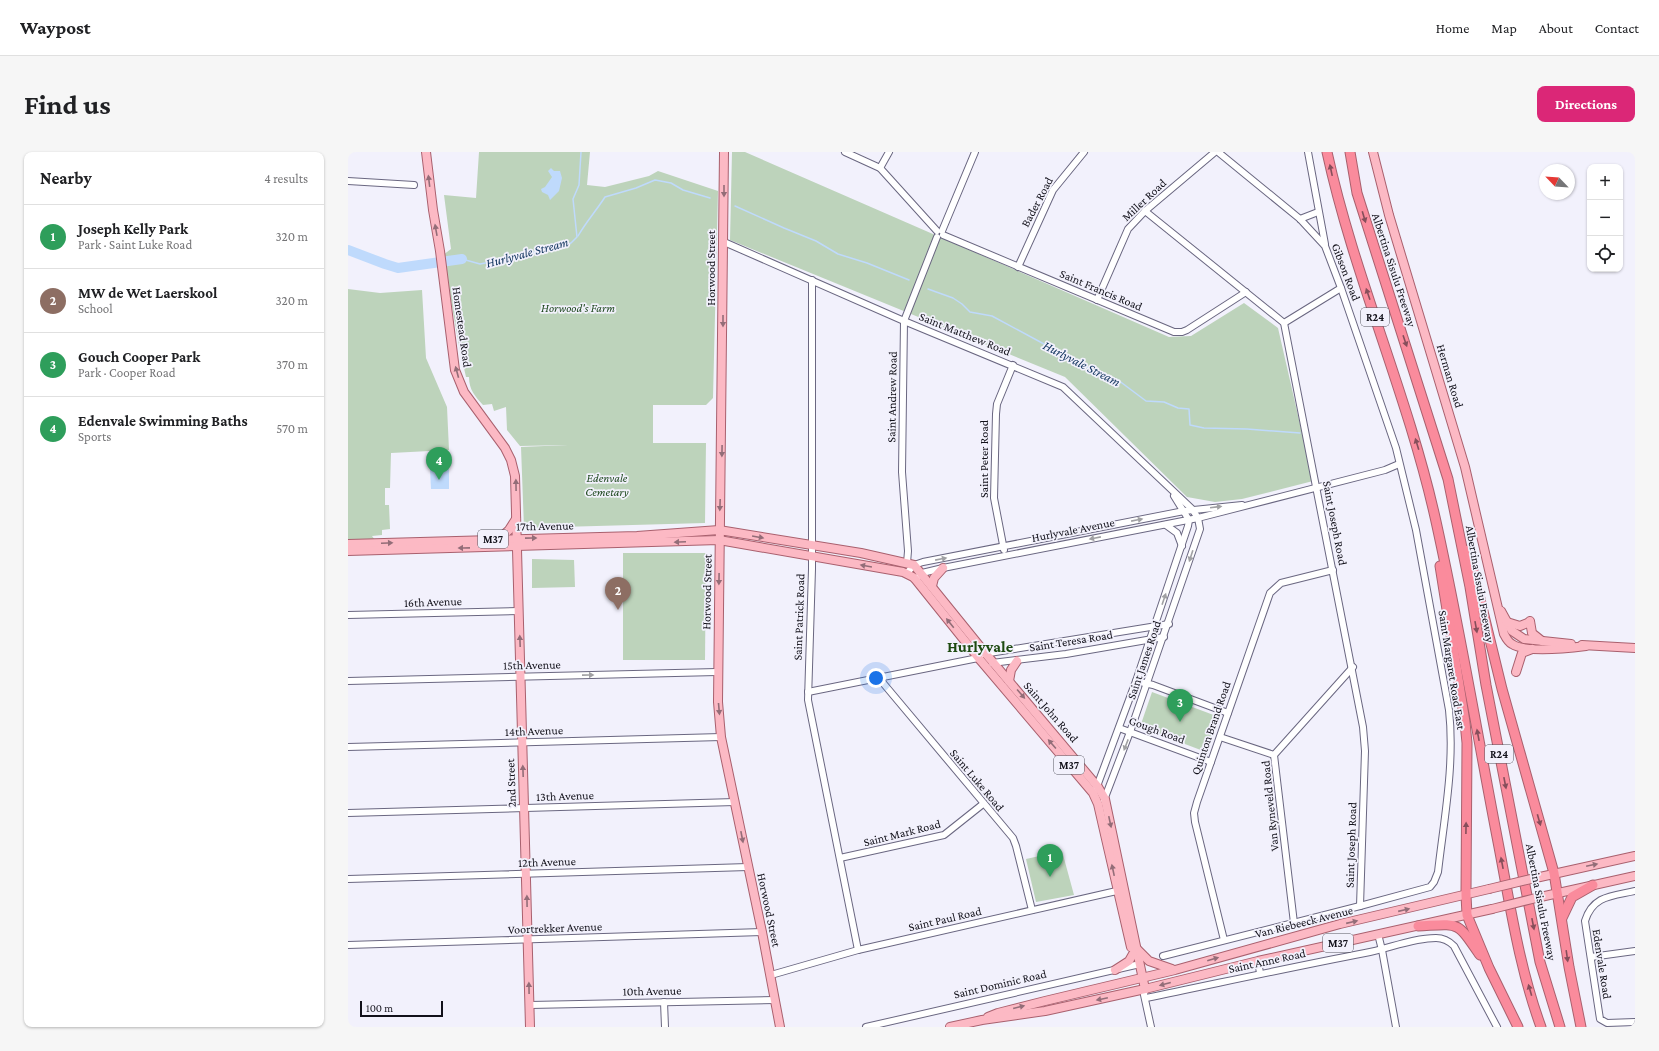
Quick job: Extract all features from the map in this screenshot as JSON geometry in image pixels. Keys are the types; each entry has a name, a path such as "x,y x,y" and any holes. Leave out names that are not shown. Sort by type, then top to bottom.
{"highway":[{"name":"R24","path":"1327,152 1337,198 1349,239 1395,376 1427,482 1453,597 1519,953 1541,1027"},
{"name":"Albertina Sisulu Freeway","path":"1350,152 1359,200 1448,479 1470,588 1486,685 1540,962 1560,1027"},
{"path":"1448,479 1459,513 1502,689 1554,873 1569,967 1581,1027"},
{"path":"1427,482 1465,722 1467,743 1467,915 1489,968 1518,1027"},
{"path":"1562,918 1572,897 1593,885"},
{"path":"1418,926 1447,924 1458,927 1463,930 1489,968"}],"main road":[{"name":"Horwood Street","path":"724,152 718,702 721,737 771,975 780,1027"},
{"name":"Herman Road","path":"1373,152 1389,215 1465,467 1499,609 1501,624 1508,640 1519,647 1535,649 1586,646"},
{"name":"Homestead Road","path":"427,154 433,210 440,251 455,370 464,392 511,460 515,476 517,542"},
{"path":"498,539 509,530 516,520"},
{"name":"17th Avenue","path":"348,552 719,530"},
{"name":"Hurlyvale Avenue","path":"719,530 862,553 911,564"},
{"name":"17th Avenue","path":"348,544 498,539 517,542 719,540"},
{"name":"M37","path":"719,540 906,573 916,580"},
{"name":"2nd Street","path":"517,542 530,1027"},
{"name":"Saint John Road","path":"911,564 922,573 986,654 1092,778 1095,790 1101,802 1144,993"},
{"path":"932,586 934,578 943,568"},
{"path":"886,570 908,578 925,592"},
{"name":"Saint John Road","path":"916,580 978,657 1095,790"},
{"name":"Herman Road","path":"1499,609 1512,631 1524,639 1586,646 1635,648"},
{"path":"1506,621 1515,626 1520,626 1530,621 1532,633 1542,641"},
{"path":"1516,672 1522,653 1535,649"},
{"path":"1010,681 1011,670 1016,661"},
{"name":"Van Riebeeck Avenue","path":"982,1020 998,1013 1175,970 1340,924 1554,873 1635,856"},
{"name":"Van Riebeeck Avenue","path":"950,1027 982,1020 999,1019 1144,993 1258,961 1635,876"},
{"path":"1115,970 1128,961 1135,951 1152,963 1175,970"}],"street":[{"path":"845,152 880,168 940,233"},
{"path":"880,168 889,152"},
{"name":"Saint Andrew Road","path":"911,564 908,551 902,472 904,321 975,152"},
{"name":"Bader Road","path":"1018,267 1053,190 1084,152"},
{"name":"Miller Road","path":"1097,300 1124,236 1131,226 1145,211 1216,152"},
{"name":"Gibson Road","path":"1216,152 1300,219 1325,246 1396,448 1399,464"},
{"path":"1308,152 1325,246"},
{"path":"348,182 414,185"},
{"path":"1145,211 1284,323 1341,288"},
{"path":"1300,219 1318,212"},
{"name":"Saint Francis Road","path":"940,233 1168,330 1178,332 1187,330 1246,292"},
{"name":"Saint Matthew Road","path":"724,242 904,321 1056,383 1069,392 1192,510 1198,518"},
{"name":"Saint Patrick Road","path":"812,280 812,569 808,692 809,707 858,950"},
{"name":"Saint Joseph Road","path":"1284,323 1353,667 1365,740 1360,906"},
{"name":"Saint Peter Road","path":"1005,555 994,498 996,414 997,404 1013,365"},
{"name":"Hurlyvale Avenue","path":"922,573 1005,555 1209,516 1385,470 1399,464"},
{"name":"Saint Margaret Road East","path":"1360,906 1426,889 1434,882 1438,865 1451,753 1452,733 1449,710 1416,530 1399,464"},
{"name":"Saint Matthew Road","path":"1169,488 1189,520"},
{"name":"Hurlyvale Avenue","path":"911,564 1184,511 1232,505 1248,505"},
{"path":"1200,528 1209,516"},
{"name":"Saint James Road","path":"1101,802 1130,732 1169,624 1200,528 1198,518"},
{"name":"Saint James Road","path":"1095,790 1136,681 1182,546 1189,520"},
{"path":"1166,525 1177,533 1182,546"},
{"path":"906,573 911,564"},
{"name":"Quinton Brand Road","path":"1224,940 1195,822 1194,814 1197,802 1270,593 1281,583 1333,570"},
{"path":"916,580 922,573"},
{"name":"16th Avenue","path":"348,615 519,611"},
{"name":"Saint Teresa Road","path":"808,692 978,657 986,654 1169,624"},
{"name":"Saint Teresa Road","path":"978,657 995,664 1066,654 1164,637"},
{"path":"1064,641 1066,654"},
{"name":"Van Ryneveld Road","path":"1294,923 1274,755 1353,667"},
{"name":"15th Avenue","path":"348,682 521,676 718,672"},
{"name":"Saint Luke Road","path":"878,677 1014,840 1032,910"},
{"path":"1136,681 1147,685 1153,685 1228,713"},
{"name":"Gough Road","path":"1119,728 1211,762"},
{"name":"14th Avenue","path":"348,747 721,737"},
{"path":"1220,737 1274,755"},
{"name":"13th Avenue","path":"348,813 735,802"},
{"name":"Saint Mark Road","path":"840,858 944,835 983,804"},
{"name":"12th Avenue","path":"348,879 748,867"},
{"name":"Saint Paul Road","path":"771,975 858,950 1121,890"},
{"name":"Edenvale Road","path":"1635,890 1597,901 1589,911 1584,921 1601,1020 1607,1023 1635,1022"},
{"path":"1163,956 1360,906"},
{"name":"Voortrekker Avenue","path":"348,945 762,932"},
{"path":"1378,934 1396,1027"},
{"name":"Saint Anne Road","path":"1144,993 1382,950 1418,940 1440,938 1446,940 1454,946 1497,1027"},
{"path":"1591,957 1635,950"},
{"path":"1258,961 1260,973"},
{"name":"Saint Dominic Road","path":"866,1027 1138,965"},
{"path":"1144,993 1151,1027"},
{"name":"10th Avenue","path":"530,1005 775,1000"},
{"path":"664,1002 665,1027"}],"green space":[{"name":"Horwood's Farm","path":"479,152 590,152 587,185 605,187 649,176 658,171 718,191 713,398 706,405 653,405 653,443 706,443 705,523 524,528 521,447 568,445 520,446 507,430 506,407 494,411 492,404 483,405 471,389 469,377 466,377 443,255 451,249 444,195 476,198"},
{"path":"732,152 745,152 1169,337 1191,336 1244,303 1278,328 1313,481 1242,499 1215,502 1187,497 1065,377 730,240"},
{"path":"348,289 380,293 422,290 426,358 447,407 449,450 391,453 390,488 385,488 385,505 389,505 390,529 382,530 382,535 372,536 375,540 348,541"},
{"path":"623,553 706,553 705,660 623,660"},
{"path":"532,559 574,560 575,587 532,588"},
{"path":"1152,692 1219,717 1206,752 1140,727"},
{"path":"1062,851 1074,895 1036,902 1026,859"}],"water":[{"path":"551,168 554,171 560,171 562,178 559,191 550,200 548,195 542,192 541,189 545,187 552,177 548,171"},
{"path":"449,468 449,489 431,489 430,469"}],"waterway":[{"name":"Hurlyvale Stream","path":"462,259 480,264 527,255 546,248 571,243 577,237 573,199 579,185 581,152"},
{"path":"578,236 605,197 636,188 655,180 671,183 683,190 710,198"},
{"name":"Hurlyvale Stream","path":"735,206 816,241 838,254 867,263 909,280"},
{"path":"348,250 398,268 462,259"},
{"name":"Hurlyvale Stream","path":"928,289 953,298 970,312 992,316 1094,371 1118,380 1146,401 1164,402 1178,408 1189,409 1190,425 1204,428 1247,429 1300,433"}],"place":[{"name":"Edenvale Swimming Baths","path":"439,480"},
{"name":"MW de Wet Laerskool","path":"618,610"},
{"name":"Gouch Cooper Park","path":"1180,722"},
{"name":"Joseph Kelly Park","path":"1050,877"}],"district":[{"name":"Hurlyvale","path":"980,646"}],"park label":[{"name":"Edenvale Cemetary","path":"607,485"}]}
